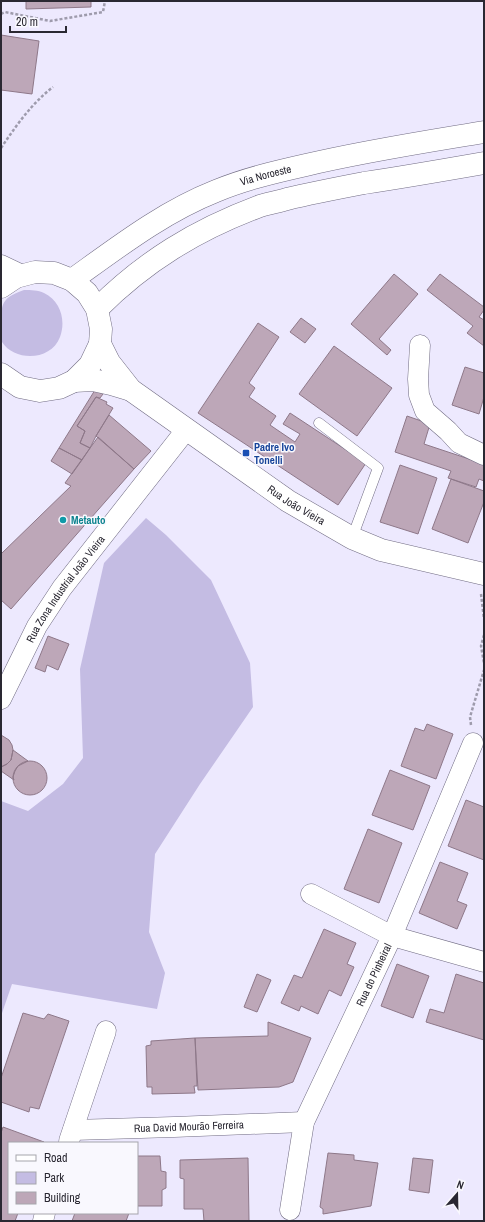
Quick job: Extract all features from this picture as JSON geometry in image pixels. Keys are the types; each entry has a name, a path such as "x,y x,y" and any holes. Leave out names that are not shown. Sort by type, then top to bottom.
{"main road":[{"name":"Via Noroeste","path":"72,280 130,238 170,213 215,191 263,174 346,155 484,132"},
{"path":"97,309 144,267 166,252 193,236 261,206 320,191 484,163"},
{"path":"1,280 35,272 54,273 72,280 87,292 97,309 101,328 100,344 90,365 74,381 59,388 40,391 20,387 1,374"},
{"name":"Rua João Vieira","path":"100,344 108,362 131,390 288,501 352,538 381,550 483,570"},
{"name":"Rua João Vieira","path":"74,381 93,380 131,390"}],"street":[{"path":"420,345 418,379 419,395 425,411 459,443 484,455"},
{"name":"Rua Zona Industrial João Vieira","path":"1,699 37,626 62,588 186,430"},
{"name":"Rua do Pinheiral","path":"290,1210 304,1122 392,936 473,743"},
{"path":"311,894 392,936 484,962"},
{"name":"Rua David Mourão Ferreira","path":"106,1031 71,1136 304,1122"}],"lane":[{"path":"319,423 378,468 352,538"}],"path":[{"path":"1,14 5,12 50,21 103,12 105,1"},
{"path":"1,148 15,127 40,97 53,87"},
{"path":"483,570 479,583 484,619"},
{"path":"484,635 481,646 484,663"},
{"path":"473,743 470,717 484,670"}],"green space":[{"path":"24,290 37,291 50,297 58,306 62,318 62,331 55,345 49,351 32,356 24,356 15,353 8,349 1,340 1,314 3,304 12,295"},
{"path":"146,518 166,535 211,580 250,663 253,707 200,784 155,854 149,932 165,973 157,1009 12,984 1,1016 1,801 28,811 63,784 83,758 80,669 104,563"}],"building":[{"path":"26,1 91,1 91,7 26,9"},
{"path":"1,35 39,41 32,94 1,90"},
{"path":"394,274 418,294 379,339 391,350 387,355 351,324"},
{"path":"440,274 484,307 484,310 479,317 484,320 484,346 467,333 473,326 427,290"},
{"path":"301,318 316,329 305,343 290,332"},
{"path":"258,323 279,337 249,383 255,388 249,397 276,416 270,425 295,442 300,434 283,424 290,413 366,463 338,505 198,413"},
{"path":"334,346 392,388 357,436 299,394"},
{"path":"465,367 484,373 484,397 479,414 452,405"},
{"path":"95,390 103,394 100,398 96,397 77,426 85,431 80,443 90,448 82,460 59,448"},
{"path":"96,397 107,402 106,404 113,408 90,448 80,443 85,431 77,426"},
{"path":"109,415 151,451 134,469 96,436"},
{"path":"407,416 430,424 424,444 484,464 484,481 479,479 476,487 448,478 451,471 395,452"},
{"name":"Metauto","path":"98,437 134,469 11,609 1,600 1,554 71,486 65,483"},
{"path":"59,448 82,460 72,474 51,461"},
{"path":"400,465 437,478 418,534 380,522"},
{"path":"451,479 484,491 484,502 468,543 432,529"},
{"path":"48,636 69,644 58,670 47,665 45,672 35,668"},
{"path":"427,724 453,734 436,779 401,766 415,728 424,731"},
{"path":"1,735 9,740 13,750 11,760 1,767"},
{"path":"13,750 28,761 18,766 13,777 14,780 1,771 1,767 11,760"},
{"path":"27,761 33,761 42,766 46,772 46,784 42,790 33,795 27,795 18,790 13,781 13,775 18,766"},
{"path":"390,770 430,786 413,830 372,815"},
{"path":"466,800 484,807 484,860 448,846"},
{"path":"368,829 402,843 379,903 344,889"},
{"path":"440,862 468,873 457,901 467,905 457,929 419,913"},
{"path":"324,929 356,943 347,964 354,967 341,996 329,990 318,1014 301,1006 299,1011 281,1003 294,975 302,978"},
{"path":"397,964 429,976 413,1018 381,1006"},
{"path":"257,974 271,980 257,1012 244,1007"},
{"path":"456,974 484,983 484,1040 426,1022 430,1009 444,1013"},
{"path":"23,1013 44,1019 48,1014 69,1021 39,1109 30,1107 29,1112 1,1102 1,1078"},
{"path":"268,1022 311,1038 293,1082 279,1087 198,1090 195,1038 268,1036"},
{"path":"195,1038 197,1086 194,1086 195,1093 152,1094 152,1087 147,1087 146,1046 151,1045 151,1041"},
{"path":"3,1127 44,1142 8,1142 8,1214 18,1214 15,1221 1,1221 1,1133"},
{"path":"328,1153 354,1155 354,1160 378,1163 371,1206 323,1214 323,1209 320,1207"},
{"path":"138,1156 160,1156 161,1171 166,1172 166,1188 162,1190 162,1206 138,1206"},
{"path":"248,1158 249,1221 204,1221 203,1209 184,1209 184,1179 180,1178 180,1160"},
{"path":"413,1158 433,1160 429,1193 409,1190"},
{"path":"75,1214 129,1214 126,1221 72,1221"}],"place":[{"name":"Padre Ivo Tonelli","path":"246,453"},
{"name":"Metauto","path":"63,520"}]}
